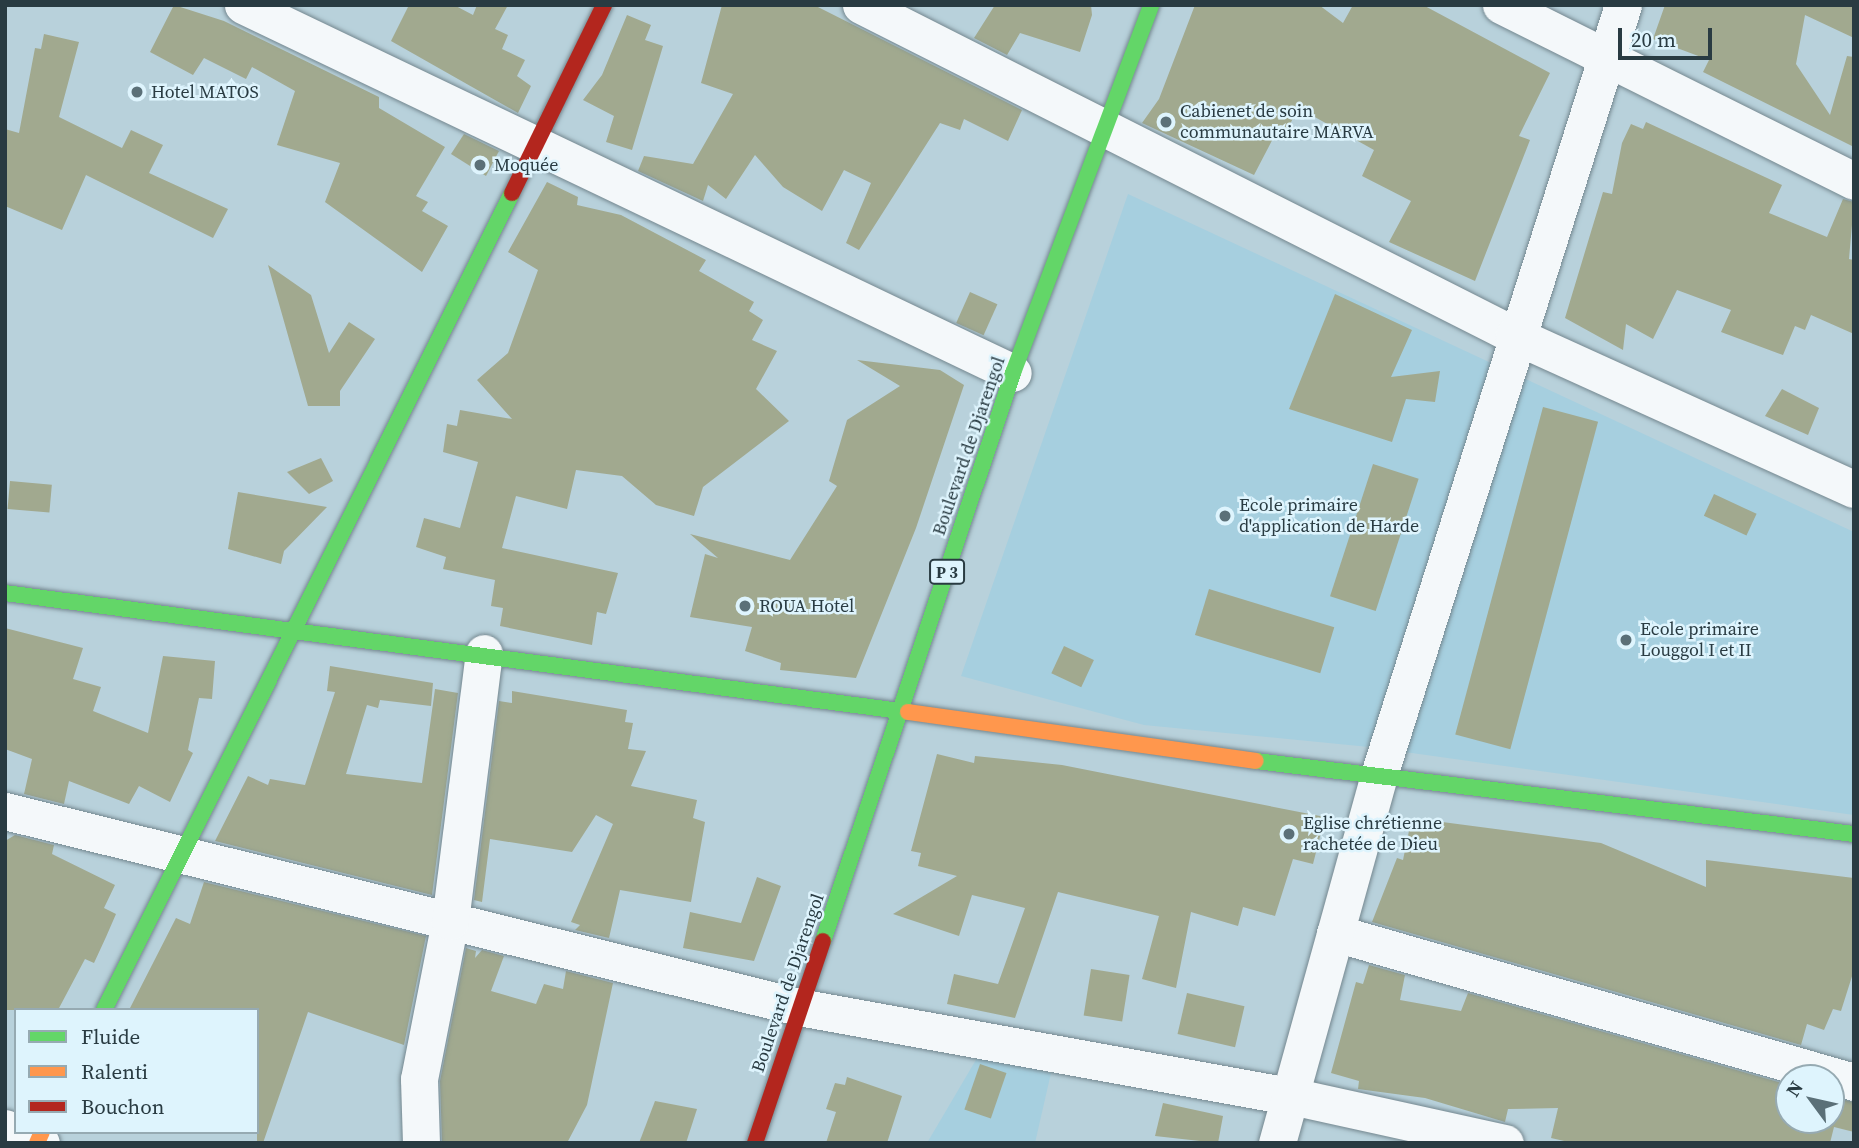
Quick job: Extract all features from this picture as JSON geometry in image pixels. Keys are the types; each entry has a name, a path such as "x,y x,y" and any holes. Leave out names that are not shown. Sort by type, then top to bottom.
{"main road":[{"path":"105,1008 300,627 604,5"},
{"name":"Boulevard de Djarengol","path":"755,1143 1013,373 1151,5"},
{"path":"5,593 300,627 1378,778 1854,834"}],"street":[{"path":"243,5 1013,373"},
{"path":"861,5 1514,335 1854,489"},
{"path":"1501,5 1605,60 1854,181"},
{"path":"1277,1143 1378,778 1514,335 1623,5"},
{"path":"421,1143 419,1079 450,921 484,653"},
{"path":"5,811 799,1007 1291,1096 1505,1143"},
{"path":"1335,933 1854,1082"}],"shaded area":[{"path":"1128,194 1854,532 1854,815 1369,747 1144,725 961,676"},
{"path":"980,1053 1051,1073 1035,1143 927,1143"}],"building":[{"path":"174,5 224,21 379,97 379,108 445,147 416,196 428,202 422,211 448,226 422,272 325,202 340,163 277,145 295,91 252,67 246,79 204,58 193,75 150,52"},
{"path":"409,5 454,5 473,15 477,5 508,5 495,29 508,35 502,49 525,60 517,76 531,86 518,113 391,41"},
{"path":"722,5 814,5 1022,110 1008,141 964,119 960,130 940,123 859,250 846,243 871,183 844,170 822,211 783,187 755,155 726,199 708,185 703,201 638,171 644,156 693,164 733,94 701,83"},
{"path":"995,5 1091,5 1092,15 1080,52 1020,33 1007,55 974,38"},
{"path":"1195,5 1319,5 1343,23 1353,5 1423,5 1550,73 1519,136 1530,140 1475,281 1389,242 1411,201 1362,176 1374,150 1304,111 1298,110 1287,129 1280,125 1254,175 1142,123 1159,99"},
{"path":"1665,5 1854,5 1854,38 1805,15 1796,64 1830,115 1847,56 1854,57 1854,147 1703,72 1709,60 1653,39"},
{"path":"627,15 651,25 645,40 663,46 632,150 606,142 614,116 583,100 602,75"},
{"path":"44,34 79,42 59,117 122,148 131,130 163,145 149,173 228,209 213,238 86,175 62,230 5,206 5,129 19,133 35,48 41,49"},
{"path":"1646,122 1782,185 1769,213 1827,237 1843,199 1854,202 1849,259 1854,260 1854,334 1811,315 1805,330 1795,326 1783,355 1721,332 1731,310 1677,290 1653,339 1626,324 1623,350 1565,318 1603,192 1612,194 1622,143 1631,124 1643,129"},
{"name":"Moquée","path":"464,134 499,151 486,176 451,154"},
{"path":"547,182 578,197 577,205 621,215 706,260 699,271 754,302 749,311 763,320 752,340 777,351 756,389 789,421 703,487 694,516 656,505 622,476 576,470 567,509 516,496 502,548 618,573 606,614 597,612 592,645 500,626 503,608 491,606 495,580 443,569 446,557 416,547 424,518 460,528 478,462 443,452 447,424 457,426 460,410 512,419 477,380 508,353 538,270 508,252"},
{"path":"268,265 311,295 329,353 349,322 375,339 340,391 340,406 308,406"},
{"path":"970,292 997,304 984,335 956,323"},
{"path":"1335,294 1412,330 1391,377 1440,371 1435,402 1406,399 1392,442 1289,409"},
{"path":"857,360 940,370 964,385 916,528 856,678 780,670 781,663 745,651 752,627 690,617 705,554 718,558 690,534 790,560 837,486 829,481 847,420 900,386"},
{"path":"1782,389 1819,408 1808,435 1765,416"},
{"path":"1543,407 1598,422 1510,749 1455,734"},
{"path":"321,458 333,481 309,494 287,472"},
{"path":"1373,464 1419,479 1376,611 1330,596"},
{"path":"10,481 52,485 49,513 8,509"},
{"path":"238,492 327,507 284,551 281,564 228,549"},
{"path":"1714,494 1757,514 1746,536 1704,516"},
{"path":"1209,589 1334,627 1320,673 1195,635"},
{"path":"5,628 83,648 73,679 101,687 93,711 148,733 163,656 215,661 212,699 199,698 188,750 193,753 170,802 139,786 129,804 69,781 64,804 24,794 32,759 5,749"},
{"path":"1064,646 1094,660 1081,687 1051,673"},
{"path":"330,666 433,683 431,706 380,700 378,708 367,705 346,774 422,783 435,689 458,693 432,895 215,841 248,776 268,785 270,779 305,785 335,692 327,691"},
{"path":"512,691 627,710 625,722 633,723 628,749 646,751 631,786 697,800 693,818 705,822 691,902 620,890 609,938 575,930 580,925 571,922 613,824 596,815 572,852 490,839 482,902 474,900 499,701 512,703"},
{"path":"937,754 974,763 975,756 1062,765 1325,817 1313,864 1293,859 1275,916 1243,907 1238,926 1191,912 1176,988 1142,979 1159,916 1058,892 1015,1018 947,1004 954,974 998,984 1025,908 972,895 959,936 893,914 957,876 918,866 921,853 911,851"},
{"path":"1427,820 1601,843 1706,887 1706,860 1854,878 1854,970 1841,1011 1833,1009 1824,1030 1807,1024 1801,1045 1372,922 1397,858 1403,860 1410,826 1425,828"},
{"path":"15,835 54,845 52,854 115,885 104,908 116,914 106,937 94,963 85,959 59,1008 5,1010 5,841"},
{"path":"757,877 781,886 754,961 683,948 690,912 741,923"},
{"path":"204,882 426,936 404,1045 308,1012 263,1143 257,1143 259,1008 130,1008 176,918 190,924"},
{"path":"466,948 476,951 475,958 482,950 504,956 491,991 536,1004 544,984 563,989 566,971 613,983 587,1105 567,1143 442,1143 440,1081"},
{"path":"1369,965 1405,975 1400,1000 1461,1011 1468,993 1775,1081 1775,1134 1832,1134 1830,1143 1573,1143 1551,1138 1558,1108 1508,1109 1505,1122 1425,1098 1358,1089 1359,1081 1331,1073 1356,982 1363,984"},
{"path":"1091,969 1130,975 1122,1022 1084,1015"},
{"path":"1187,993 1244,1006 1235,1047 1178,1034"},
{"path":"980,1064 1006,1073 991,1119 964,1109"},
{"path":"847,1077 902,1096 887,1143 826,1143 836,1112 826,1109 835,1083 845,1085"},
{"path":"1845,1100 1854,1102 1854,1132 1845,1130"},
{"path":"655,1101 697,1109 686,1143 639,1143"},
{"path":"1163,1103 1223,1116 1218,1143 1155,1136"}],"traffic: fast":[{"path":"823,941 1013,373 1151,5"},
{"path":"105,1008 512,193"},
{"path":"5,593 908,712"},
{"path":"1256,761 1854,834"}],"traffic: slow":[{"path":"908,712 1256,761"},
{"path":"37,1143 41,1134"}],"traffic: jam":[{"path":"512,193 604,5"},
{"path":"755,1143 823,941"}],"place":[{"name":"Hotel MATOS","path":"137,92"},
{"name":"Cabienet de soin communautaire MARVA","path":"1166,122"},
{"name":"Moquée","path":"480,165"},
{"name":"Ecole primaire d'application de Harde","path":"1225,516"},
{"name":"ROUA Hotel","path":"745,606"},
{"name":"Ecole primaire Louggol I et II","path":"1626,640"},
{"name":"Eglise chrétienne rachetée de Dieu","path":"1289,834"}]}
